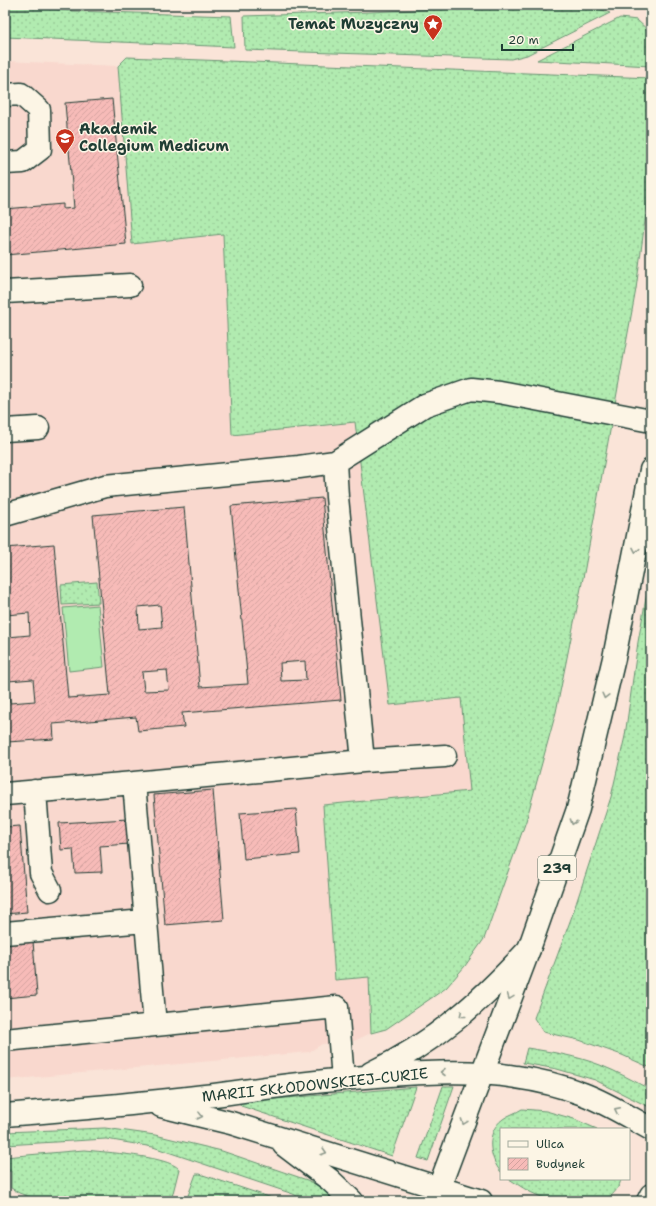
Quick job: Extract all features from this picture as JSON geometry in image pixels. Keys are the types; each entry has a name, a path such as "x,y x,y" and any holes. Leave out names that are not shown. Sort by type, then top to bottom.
{"street":[{"path":"5,95 20,94 39,110 40,148 23,162 5,163"},
{"path":"5,292 130,285"},
{"path":"5,515 105,486 299,467 335,462 425,405 471,389 499,392 651,421"},
{"path":"5,430 38,428"},
{"path":"335,462 337,497 363,761"},
{"name":"239","path":"437,1194 529,948 578,809 614,658 651,470"},
{"path":"5,794 134,784 363,761 446,756"},
{"path":"134,784 155,1025"},
{"path":"35,791 41,873 50,890"},
{"path":"5,933 145,922"},
{"path":"5,1040 337,1007 353,1078 391,1063 416,1049 449,1026 487,993 529,948"},
{"name":"MARII SKŁODOWSKIEJ-CURIE","path":"5,1115 148,1103 353,1078 437,1072 482,1072 524,1078 554,1085 584,1095 651,1129"},
{"name":"MARII SKŁODOWSKIEJ-CURIE","path":"148,1103 232,1123 274,1136 437,1194 481,1201"},
{"path":"274,1136 330,1180 352,1201"},
{"path":"648,1201 651,1195"}],"shaded area":[{"path":"5,61 118,66 132,244 223,234 232,435 355,422 390,704 461,698 471,791 323,805 335,980 369,977 371,1033 354,1041 322,1044 309,1052 5,1080"}],"green space":[{"path":"5,5 73,11 231,16 234,47 5,37"},
{"path":"529,5 591,5 610,13 527,55 511,59 245,50 244,16"},
{"path":"620,18 637,20 651,33 651,66 537,60"},
{"path":"127,57 651,78 651,175 636,289 584,573 556,712 526,821 484,939 465,966 446,988 386,1029 371,1033 369,977 335,980 323,805 470,791 461,698 390,705 355,422 232,435 223,234 132,244 118,66"},
{"path":"651,571 651,1068 622,1055 579,1040 543,1032 534,1018 572,916 611,797 625,736 638,642"},
{"path":"97,582 99,603 62,605 61,585"},
{"path":"98,605 104,667 69,671 63,608"},
{"path":"527,1048 582,1059 620,1074 651,1090 651,1108 595,1080 557,1069 523,1063"},
{"path":"443,1086 454,1086 428,1161 418,1158"},
{"path":"416,1087 392,1156 241,1106 239,1102"},
{"path":"522,1109 546,1111 574,1119 595,1128 500,1128 500,1170 492,1153 491,1138 497,1124 507,1116"},
{"path":"105,1128 155,1135 222,1151 307,1180 324,1189 329,1195 330,1201 307,1201 293,1194 153,1147 106,1139 5,1145 5,1132"},
{"path":"84,1150 134,1155 173,1165 179,1169 171,1201 41,1201 19,1193 11,1188 11,1171 5,1171 5,1157"},
{"path":"196,1174 200,1174 281,1201 186,1201"},
{"path":"511,1180 621,1180 616,1190 610,1197 601,1200 583,1202 545,1198 527,1190"}],"building":[{"name":"Akademik Collegium Medicum","path":"112,99 126,244 5,255 5,209 63,204 63,209 74,208 65,103"},
{"path":"322,498 341,700 182,713 184,727 138,731 136,717 53,724 54,739 7,742 5,731 5,548 54,544 68,698 110,695 93,515 184,507 200,687 248,684 231,506","holes":["160,605 162,627 139,629 138,607","29,613 30,635 8,637 6,615","305,661 306,680 281,681 280,663","167,670 169,690 144,691 142,672","33,679 35,701 10,703 8,681"]},
{"path":"213,790 224,920 165,925 154,795"},
{"path":"296,809 300,854 244,859 240,813"},
{"path":"128,819 130,844 100,846 102,872 75,873 73,849 61,850 59,823"},
{"path":"20,826 27,912 5,914 5,827"},
{"path":"33,941 37,995 5,998 5,943"}],"place":[{"name":"Temat Muzyczny","path":"433,41"},
{"name":"Akademik Collegium Medicum","path":"65,155"}]}
